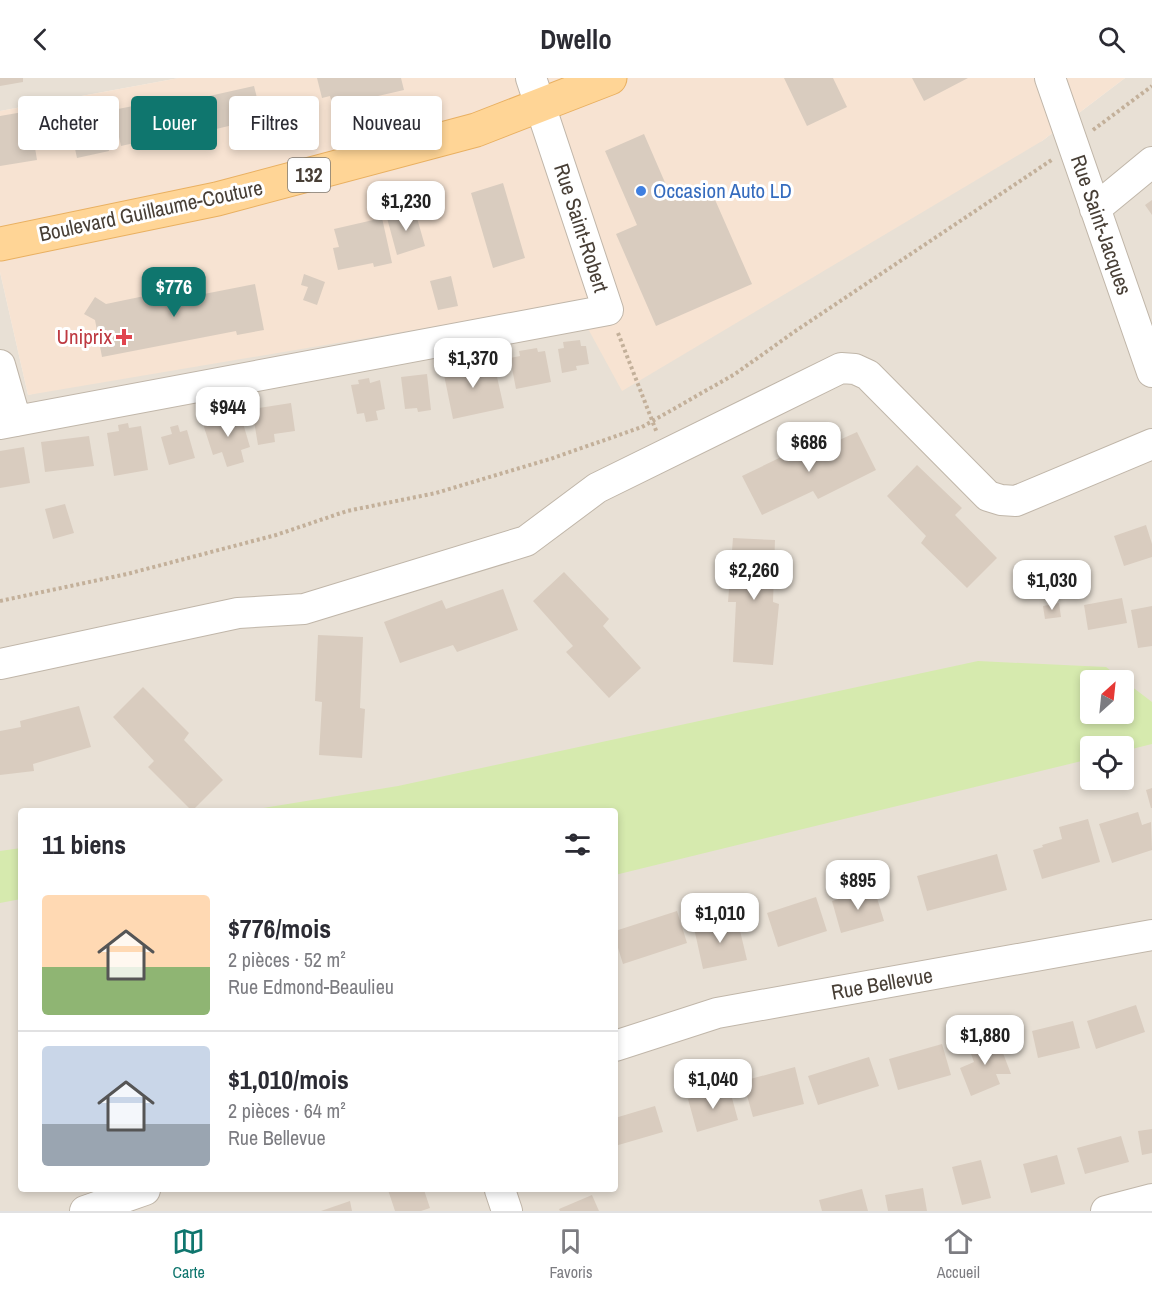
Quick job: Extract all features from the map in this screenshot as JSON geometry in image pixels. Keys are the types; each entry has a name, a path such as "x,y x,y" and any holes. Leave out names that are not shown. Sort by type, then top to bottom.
{"main road":[{"name":"Boulevard Guillaume-Couture","path":"0,244 218,199 476,130 536,92 610,78"}],"street":[{"name":"Rue Saint-Jacques","path":"1050,78 1152,372"},
{"name":"Rue Saint-Robert","path":"536,92 608,310"},
{"path":"1095,209 1152,162"},
{"path":"0,365 8,423 608,310"},
{"path":"0,664 238,613 304,609 526,541 597,488 841,368 855,369 868,375 988,496 1001,500 1016,501 1152,444"},
{"name":"Rue Bellevue","path":"618,1045 717,1013 1152,935"},
{"path":"85,1211 139,1192"},
{"path":"501,1192 507,1211"},
{"path":"1106,1211 1152,1199"}],"path":[{"path":"0,601 127,574 276,535 347,511 436,493 550,459 642,428 735,374 967,217"},
{"path":"608,310 666,455"}],"shaded area":[{"path":"0,78 179,78 81,96 18,96 18,108 0,111"},
{"path":"179,78 1125,78 1042,141 622,391 574,303 28,395 0,272 0,111 18,108 18,150 119,150 119,96 81,96"},
{"path":"1125,78 1152,78 1152,1211 0,1211 0,272 28,395 1042,141"}],"green space":[{"path":"978,661 1106,667 1110,670 1080,670 1080,724 1134,724 1134,688 1152,702 1152,744 1134,748 1134,736 1080,736 1080,761 618,874 618,808 262,808 398,786"},
{"path":"18,848 18,900 0,903 0,851"}],"building":[{"path":"0,78 23,78 23,82 0,86"},
{"path":"317,78 401,78 404,90 378,96 331,96 331,100 330,96 322,98"},
{"path":"784,78 833,78 847,107 807,126"},
{"path":"912,78 968,78 924,101"},
{"path":"254,86 256,96 229,96 229,126 217,129 217,96 209,96"},
{"path":"131,106 131,144 121,146 119,137 119,109"},
{"path":"18,113 18,150 35,150 37,160 0,166 0,116"},
{"path":"644,134 673,201 709,186 752,284 656,326 616,234 637,225 605,151"},
{"path":"75,150 109,151 77,158"},
{"path":"503,183 525,258 493,268 471,193"},
{"path":"1152,200 1152,215 1145,205"},
{"path":"406,208 407,213 415,211 425,246 397,255 387,218 396,215 395,211"},
{"path":"382,218 392,263 374,267 373,263 338,270 333,248 339,247 334,229"},
{"path":"304,274 325,282 317,305 303,300 308,287 301,285"},
{"path":"451,276 458,306 438,310 430,281"},
{"path":"255,284 264,330 237,335 236,331 102,357 95,320 84,314 95,297 106,304 154,294 155,297 202,288 204,294"},
{"path":"580,340 581,346 586,346 589,364 576,366 577,370 562,373 558,349 564,348 563,342"},
{"path":"537,348 538,352 545,351 551,382 516,389 510,358 520,356 519,351"},
{"path":"493,359 504,408 453,419 443,370"},
{"path":"427,374 431,410 418,412 417,408 405,409 401,377"},
{"path":"369,378 370,383 380,380 385,409 376,411 378,420 366,422 364,413 357,414 351,385 359,384 358,380"},
{"path":"291,403 295,431 274,434 275,442 258,445 252,409"},
{"path":"240,413 250,447 241,450 244,462 227,467 222,452 213,455 203,424"},
{"path":"128,423 129,428 141,426 148,470 114,476 107,433 119,431 118,425"},
{"path":"178,425 180,432 187,430 195,458 169,465 161,437 172,434 170,427"},
{"path":"857,432 876,470 818,499 813,491 762,515 742,476 798,449 802,457"},
{"path":"89,436 94,466 45,472 41,442"},
{"path":"24,447 30,483 0,488 0,451"},
{"path":"917,465 962,508 955,515 997,558 967,588 921,543 926,536 887,496"},
{"path":"65,504 74,533 53,539 45,509"},
{"path":"1146,525 1152,544 1152,557 1124,566 1114,536"},
{"path":"733,538 775,540 773,602 779,604 773,665 733,662 736,602 728,602"},
{"path":"564,572 609,619 603,626 641,668 609,698 566,652 573,646 533,601"},
{"path":"503,589 518,630 457,652 453,645 400,663 384,622 442,600 446,609"},
{"path":"1122,598 1127,623 1088,630 1084,605"},
{"path":"1059,603 1061,617 1045,619 1043,606"},
{"path":"1152,606 1152,646 1138,648 1131,610"},
{"path":"318,635 363,637 360,708 365,709 362,758 319,755 322,702 315,701"},
{"path":"143,687 189,733 184,740 223,780 195,808 189,808 148,767 154,761 113,717"},
{"path":"79,706 91,747 33,764 34,771 0,775 0,731 21,727 20,721"},
{"path":"1152,788 1152,808 1151,808 1146,790"},
{"path":"1138,812 1142,825 1151,822 1152,850 1112,863 1099,824"},
{"path":"1088,819 1100,862 1042,879 1033,850 1062,839 1059,827"},
{"path":"997,854 1007,890 927,911 917,876"},
{"path":"874,888 884,921 841,933 832,901"},
{"path":"816,897 827,931 778,947 767,913"},
{"path":"677,911 687,943 623,964 618,948 618,930"},
{"path":"737,918 747,960 703,969 694,928"},
{"path":"1136,1005 1145,1032 1096,1049 1087,1021"},
{"path":"1073,1021 1080,1048 1038,1058 1032,1031"},
{"path":"996,1035 1011,1074 996,1074 1000,1084 971,1096 960,1068 974,1062 968,1046"},
{"path":"942,1044 951,1075 898,1090 889,1059"},
{"path":"869,1057 879,1086 818,1105 808,1076"},
{"path":"795,1067 804,1104 753,1117 743,1081"},
{"path":"729,1087 738,1120 697,1132 688,1099"},
{"path":"655,1106 663,1132 618,1145 618,1117"},
{"path":"1152,1129 1152,1153 1142,1155 1138,1131"},
{"path":"1121,1136 1129,1162 1085,1174 1077,1148"},
{"path":"1057,1155 1065,1184 1031,1193 1023,1164"},
{"path":"981,1160 991,1198 962,1205 952,1167"},
{"path":"923,1188 927,1211 888,1211 885,1195"},
{"path":"862,1189 868,1211 822,1211 819,1200"},
{"path":"389,1192 425,1192 430,1208 421,1211 395,1211"},
{"path":"592,1195 599,1211 560,1211 559,1209"},
{"path":"350,1201 352,1211 321,1211"}],"place":[{"name":"Occasion Auto LD","path":"641,191"},
{"name":"Uniprix","path":"124,337"}]}
